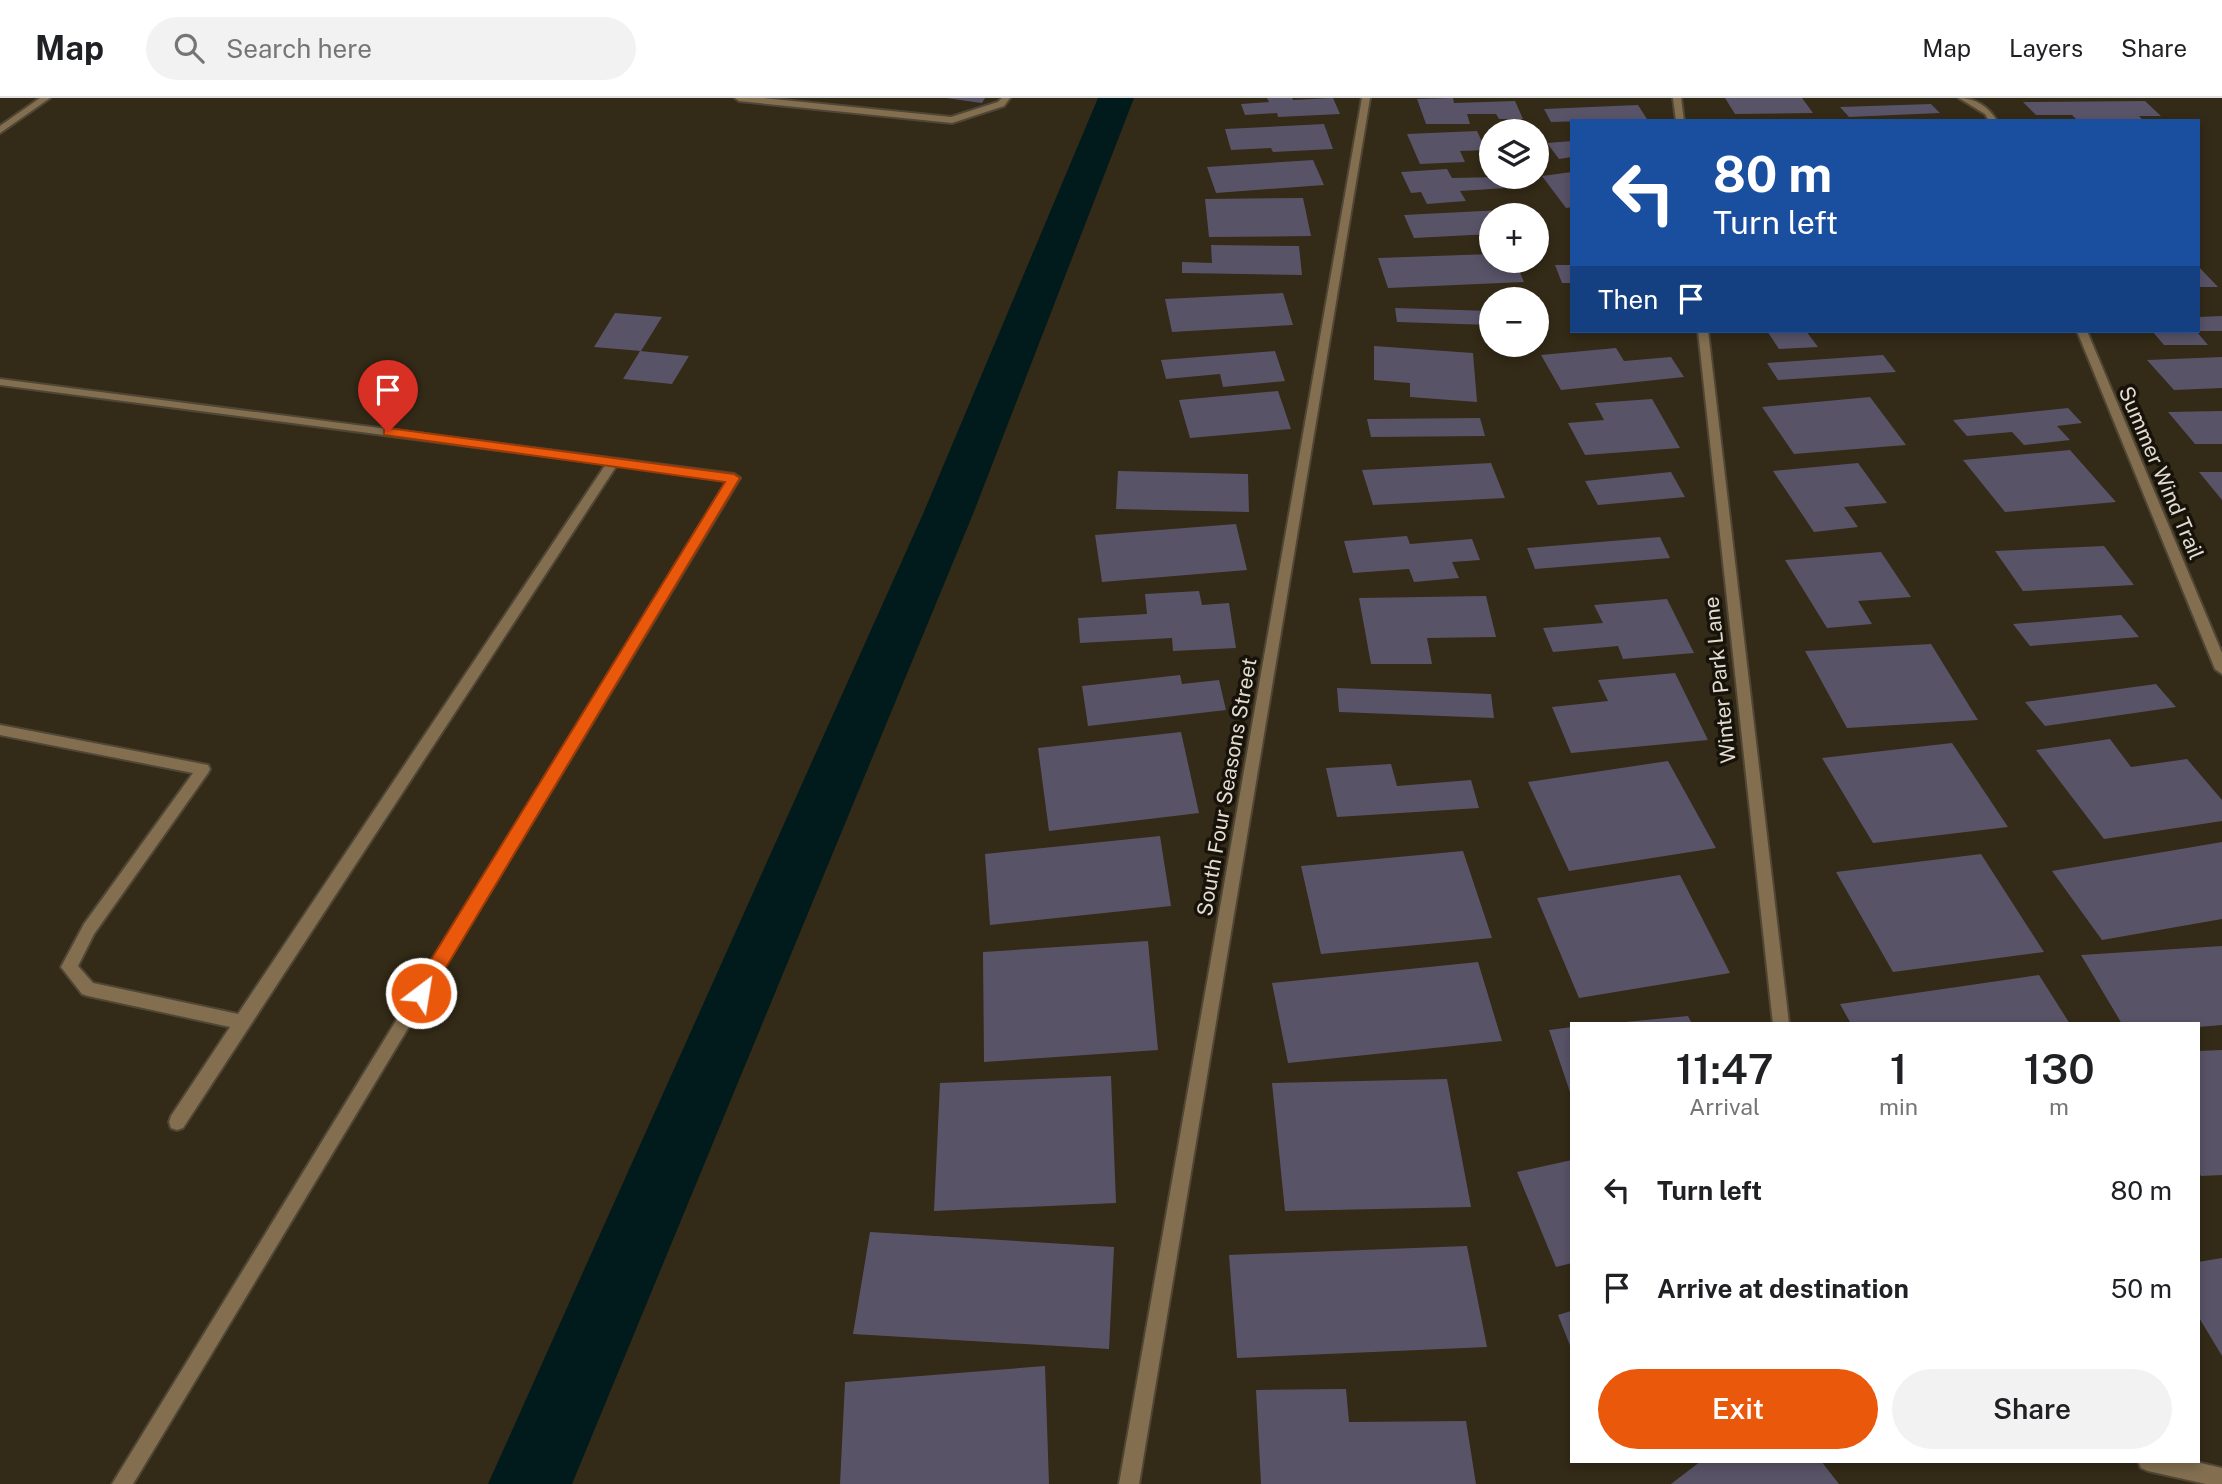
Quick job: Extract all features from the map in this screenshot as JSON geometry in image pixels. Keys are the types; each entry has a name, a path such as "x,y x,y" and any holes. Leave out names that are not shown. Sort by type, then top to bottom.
{"street":[{"path":"0,130 46,98"},
{"path":"739,98 952,120 1001,104 1006,98"},
{"name":"South Four Seasons Street","path":"1129,1484 1366,98"},
{"path":"1677,98 1680,119"},
{"path":"1963,98 1987,112 1992,119"},
{"name":"Winter Park Lane","path":"1703,333 1782,1022"},
{"name":"Summer Wind Trail","path":"2082,333 2222,669"},
{"path":"0,382 734,478 122,1484"},
{"path":"177,1122 614,461"},
{"path":"0,730 203,769 89,929 69,967 88,989 242,1022"},
{"path":"2157,1463 2222,1478"}],"building":[{"path":"946,98 985,98 982,103"},
{"path":"1267,98 1333,98 1340,114 1278,117 1277,113 1245,115 1241,104 1269,102"},
{"path":"1453,98 1454,103 1515,101 1523,119 1499,119 1496,114 1467,114 1470,124 1426,124 1417,99"},
{"path":"1725,98 1802,98 1813,113 1735,114"},
{"path":"2145,101 2161,116 2139,116 2142,119 2076,119 2072,115 2036,115 2023,102"},
{"path":"1931,104 1940,113 1849,117 1840,107"},
{"path":"1638,105 1647,119 1570,119 1570,121 1551,122 1544,109"},
{"path":"1324,124 1333,149 1273,152 1271,148 1231,150 1225,129"},
{"path":"1477,131 1479,150 1460,151 1465,162 1420,164 1407,134"},
{"path":"1570,141 1570,157 1559,159 1549,143"},
{"path":"1313,160 1324,185 1216,193 1207,167"},
{"path":"1447,169 1452,178 1479,177 1479,189 1491,189 1460,191 1466,201 1427,204 1421,192 1411,193 1401,172"},
{"path":"1570,172 1570,207 1566,208 1549,185 1549,175"},
{"path":"1303,198 1311,236 1209,237 1205,199"},
{"path":"1479,211 1479,235 1414,238 1404,215"},
{"path":"1211,245 1299,246 1302,275 1182,273 1182,262 1212,263"},
{"path":"1479,254 1479,273 1520,273 1524,282 1388,288 1378,258"},
{"path":"1555,265 1570,265 1570,283 1562,283"},
{"path":"2200,268 2218,287 2200,287"},
{"path":"1283,293 1293,325 1172,332 1165,299"},
{"path":"1395,308 1479,311 1479,325 1397,322"},
{"path":"615,313 662,317 641,351 594,347"},
{"path":"2222,316 2222,331 2200,331 2200,317"},
{"path":"1768,333 1808,333 1818,347 1779,349"},
{"path":"2154,333 2198,333 2208,345 2164,345"},
{"path":"1374,346 1473,353 1477,402 1410,397 1410,383 1374,380"},
{"path":"1616,348 1624,361 1671,357 1684,377 1561,390 1542,357 1549,357 1549,354"},
{"path":"640,351 689,356 672,384 623,379"},
{"path":"1275,351 1285,381 1223,387 1220,374 1166,379 1161,360"},
{"path":"1883,355 1896,372 1778,380 1767,363"},
{"path":"2222,357 2222,388 2174,390 2147,360"},
{"path":"1278,391 1291,429 1190,438 1179,400"},
{"path":"1870,397 1906,445 1794,454 1762,407"},
{"path":"1652,399 1680,448 1585,455 1568,423 1604,420 1595,403"},
{"path":"2068,408 2082,423 2057,426 2070,440 2024,445 2012,432 1967,436 1953,420"},
{"path":"2222,411 2222,444 2195,444 2168,412"},
{"path":"1480,418 1485,436 1371,437 1367,419"},
{"path":"2070,450 2116,502 2005,512 1963,460"},
{"path":"1491,463 1505,498 1373,505 1362,470"},
{"path":"1858,463 1887,503 1844,507 1858,527 1814,532 1773,471"},
{"path":"1118,471 1248,474 1249,512 1116,509"},
{"path":"1671,472 1685,497 1598,505 1585,481"},
{"path":"2199,472 2222,472 2222,500"},
{"path":"1236,524 1247,570 1102,582 1095,535"},
{"path":"1407,536 1410,544 1472,539 1480,560 1452,562 1459,578 1414,582 1409,569 1353,573 1344,541"},
{"path":"1660,537 1670,558 1535,569 1527,548"},
{"path":"2104,546 2134,585 2023,591 1995,551"},
{"path":"1881,552 1911,597 1858,601 1872,624 1827,628 1785,560"},
{"path":"1199,591 1202,605 1229,603 1236,648 1173,651 1172,638 1080,643 1078,618 1147,614 1145,594"},
{"path":"1486,596 1496,637 1427,638 1432,664 1371,664 1359,598"},
{"path":"1667,599 1694,653 1623,659 1618,646 1553,652 1543,628 1603,623 1594,605"},
{"path":"2121,615 2139,637 2030,646 2013,624"},
{"path":"1931,644 1978,720 1847,728 1805,651"},
{"path":"1675,673 1708,740 1571,753 1552,707 1608,701 1598,680"},
{"path":"1180,675 1182,684 1219,680 1226,710 1088,726 1082,686"},
{"path":"2156,684 2176,707 2045,726 2025,702"},
{"path":"1337,688 1491,694 1494,718 1339,712"},
{"path":"1181,732 1199,813 1049,831 1038,748"},
{"path":"2110,739 2131,767 2187,759 2222,800 2222,821 2104,839 2036,750"},
{"path":"1952,743 2008,827 1873,843 1822,758"},
{"path":"1668,761 1716,848 1569,871 1528,782"},
{"path":"1391,764 1397,786 1471,780 1479,808 1337,817 1326,768"},
{"path":"1160,836 1171,906 990,925 985,854"},
{"path":"2222,842 2222,919 2102,940 2052,871"},
{"path":"1463,851 1492,938 1321,954 1301,866"},
{"path":"1981,854 2044,952 1893,972 1836,872"},
{"path":"1680,875 1730,973 1579,998 1537,898"},
{"path":"1148,941 1158,1050 984,1062 983,952"},
{"path":"2222,946 2222,1025 2200,1027 2200,1022 2121,1022 2081,955"},
{"path":"1478,962 1502,1041 1288,1063 1272,983"},
{"path":"2039,975 2069,1022 1850,1022 1840,1004"},
{"path":"1688,1016 1691,1022 1625,1022"},
{"path":"1570,1027 1570,1092 1549,1030"},
{"path":"2222,1050 2222,1175 2200,1174 2200,1051"},
{"path":"1111,1076 1116,1203 934,1211 940,1083"},
{"path":"1447,1079 1471,1207 1285,1211 1272,1083"},
{"path":"1570,1160 1570,1264 1556,1267 1517,1172"},
{"path":"870,1232 1114,1247 1109,1349 853,1334"},
{"path":"1467,1246 1487,1347 1237,1358 1229,1255"},
{"path":"2222,1258 2222,1356 2200,1319 2200,1262"},
{"path":"1570,1311 1570,1345 1558,1315"},
{"path":"1045,1366 1049,1484 840,1484 845,1382"},
{"path":"1346,1389 1349,1422 1466,1421 1476,1484 1261,1484 1256,1390"},
{"path":"1698,1463 1823,1463 1839,1484 1671,1484"}],"waterway":[{"path":"530,1484 948,514 1116,98"}],"route":[{"path":"388,432 734,478 421,993"}]}
